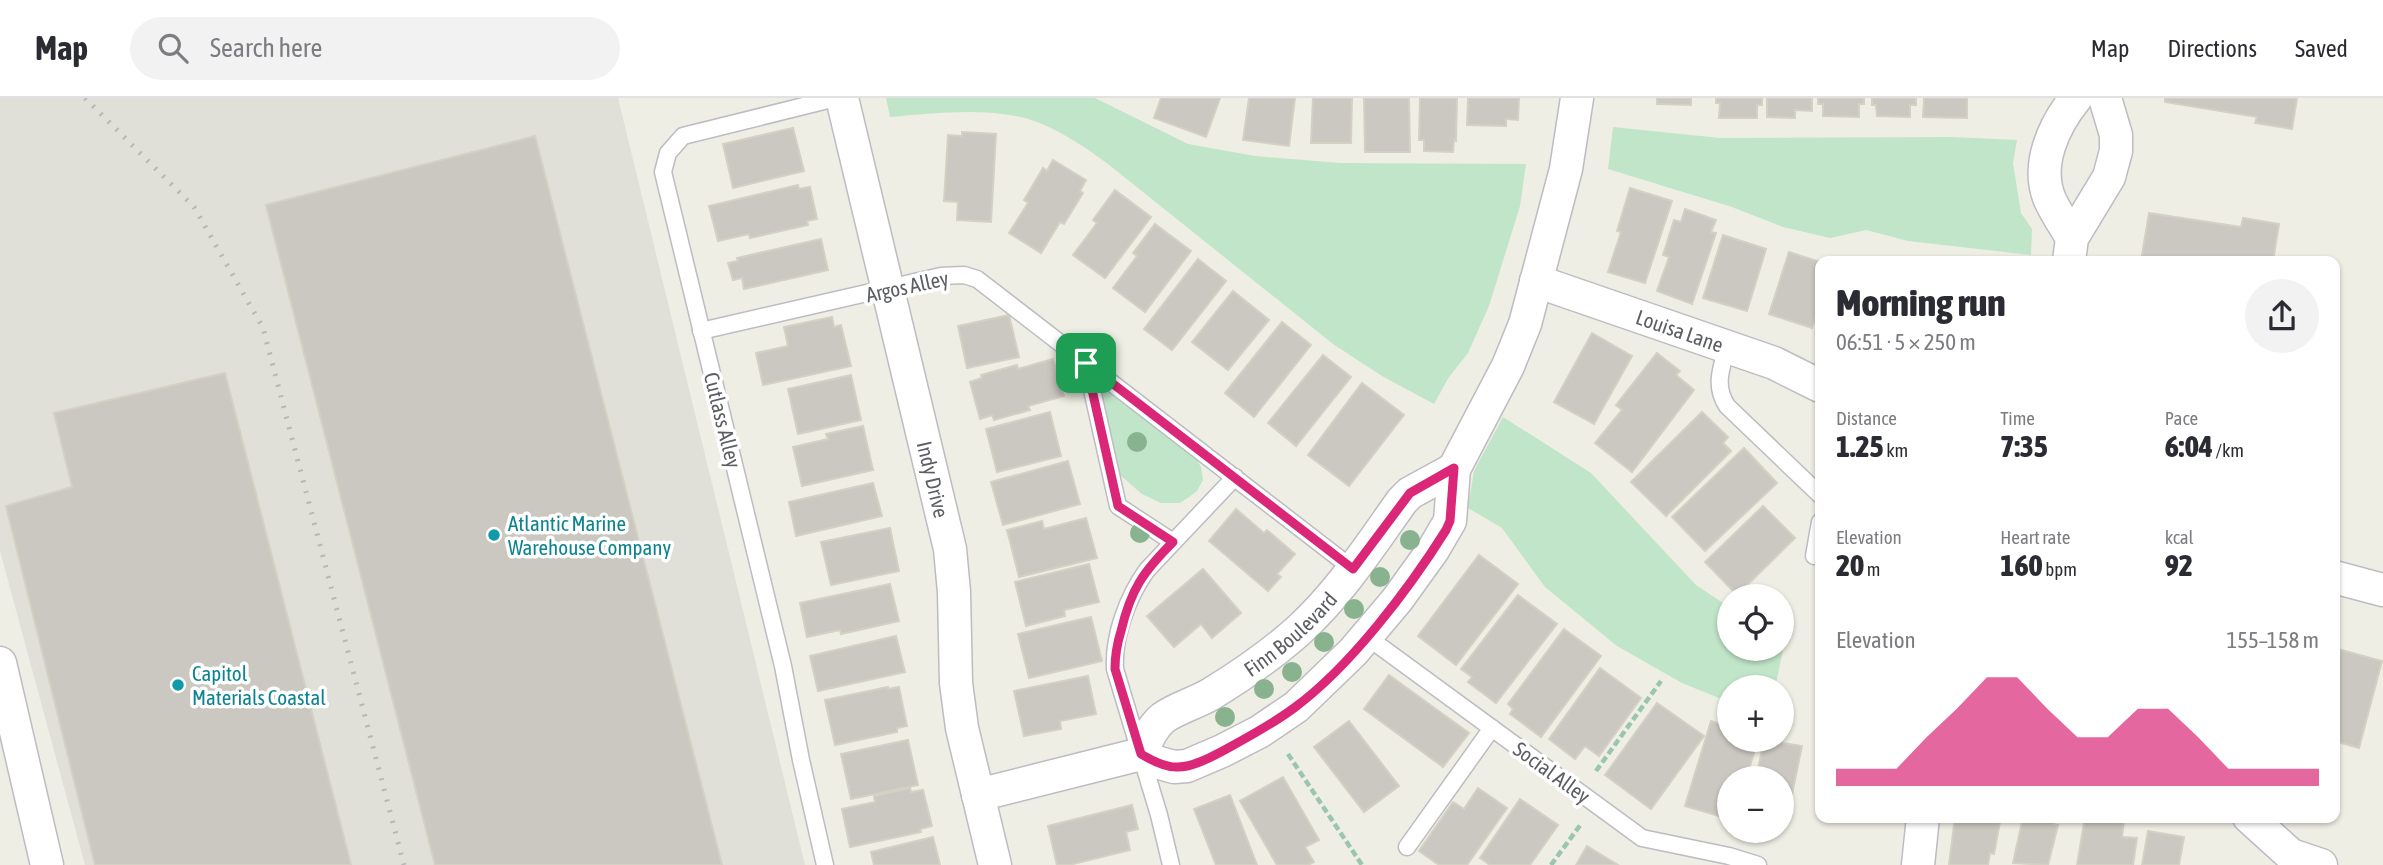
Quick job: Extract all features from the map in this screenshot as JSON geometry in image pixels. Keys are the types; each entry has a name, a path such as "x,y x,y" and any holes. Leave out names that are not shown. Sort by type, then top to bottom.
{"street":[{"name":"Indy Drive","path":"842,98 950,548 956,683 962,728 995,865"},
{"path":"978,795 1141,754 1174,767 1187,766 1259,732 1296,707 1326,680 1366,636 1418,571 1450,521 1454,468 1508,366 1525,324 1566,170 1577,98"},
{"path":"2071,250 2050,201 2045,185 2045,172 2052,135 2061,117 2076,98"},
{"path":"2071,250 2109,177 2114,161 2116,135 2105,98"},
{"name":"Louisa Lane","path":"1536,281 1774,363 1815,384"},
{"name":"Finn Boulevard","path":"1141,754 1154,728 1164,718 1209,695 1273,652 1321,608 1410,493 1454,468"},
{"path":"2340,579 2383,590"},
{"path":"0,663 47,865"},
{"path":"1918,865 1922,823"},
{"path":"2256,823 2300,862"}],"lane":[{"name":"Cutlass Alley","path":"825,865 783,666 663,172 668,153 683,136 836,98"},
{"name":"Argos Alley","path":"701,331 952,275 977,279 1353,569"},
{"path":"1727,347 1718,383 1721,398 1727,407 1815,490"},
{"path":"1086,363 1118,506 1173,542"},
{"path":"1171,865 1115,669 1115,656 1135,586 1235,477"},
{"path":"1814,556 1815,550"},
{"name":"Social Alley","path":"1366,636 1642,838 1756,865"},
{"path":"1407,847 1492,728"}],"path":[{"path":"1595,771 1661,681"},
{"path":"1287,753 1362,865"},
{"path":"1551,865 1595,804"}],"shaded area":[{"path":"0,98 618,98 805,865 85,865 0,551"}],"green space":[{"path":"886,98 1095,98 1188,144 1255,156 1340,163 1526,164 1520,206 1489,306 1468,353 1449,377 1434,404 1382,376 1333,344 1108,164 1065,135 1020,117 984,112 890,117"},
{"path":"1613,127 1720,138 1951,137 2017,140 2013,163 2021,213 2032,229 2031,255 1908,241 1866,230 1830,238 1783,227 1732,207 1608,169"},
{"path":"1108,389 1194,455 1201,467 1203,480 1197,491 1180,503 1161,503 1142,494 1120,475 1099,397 1101,390"},
{"path":"1503,417 1591,473 1696,585 1717,599 1717,661 1781,661 1778,675 1717,675 1717,697 1682,683 1617,646 1545,587 1502,528 1468,508 1474,471"}],"building":[{"path":"1161,98 1220,98 1206,137 1154,118"},
{"path":"1249,98 1295,98 1289,146 1243,140"},
{"path":"1313,98 1352,98 1351,143 1311,143"},
{"path":"1364,98 1409,98 1410,152 1365,152"},
{"path":"1420,98 1457,98 1456,141 1454,140 1453,152 1424,151 1424,140 1419,140"},
{"path":"1468,98 1519,98 1518,120 1506,119 1506,126 1467,125"},
{"path":"1657,98 1691,98 1691,105 1657,104"},
{"path":"1716,98 1762,98 1762,105 1757,105 1757,118 1719,118 1720,103 1716,103"},
{"path":"1767,98 1812,98 1812,111 1795,110 1795,118 1767,117"},
{"path":"1818,98 1864,98 1864,104 1859,104 1859,117 1823,116 1823,104 1818,104"},
{"path":"1872,98 1916,98 1916,105 1910,105 1910,117 1877,116"},
{"path":"1924,98 1967,98 1967,118 1923,117"},
{"path":"2165,98 2297,98 2292,129 2255,123 2257,117 2165,102"},
{"path":"793,128 804,171 733,188 723,144"},
{"path":"962,132 996,134 991,222 957,220 958,202 944,201 948,135 962,136"},
{"name":"Atlantic Marine Warehouse Company","path":"535,136 722,865 435,865 266,205"},
{"path":"1053,160 1086,180 1080,191 1083,193 1064,224 1060,222 1041,253 1009,233 1028,203 1024,200 1043,168 1047,171"},
{"path":"798,185 799,189 810,187 817,219 807,221 808,225 750,238 749,234 718,241 709,206"},
{"path":"1630,188 1672,201 1645,283 1608,272 1621,232 1617,231"},
{"path":"1115,190 1151,217 1105,278 1073,255 1097,223 1093,220"},
{"path":"1685,209 1716,220 1711,232 1716,233 1692,304 1657,291 1669,257 1663,255 1674,220 1681,222"},
{"path":"2149,213 2241,227 2243,218 2279,224 2274,256 2142,256"},
{"path":"1155,224 1191,251 1145,312 1113,288 1137,256 1133,253"},
{"path":"1723,235 1766,249 1747,311 1703,298"},
{"path":"821,239 828,270 744,289 742,278 733,280 728,263 738,261 737,258"},
{"path":"1789,252 1815,260 1815,319 1812,328 1769,314"},
{"path":"1198,259 1226,281 1172,350 1144,329"},
{"path":"1233,291 1269,320 1228,370 1192,342"},
{"path":"1009,315 1019,357 967,368 958,326"},
{"path":"832,317 834,327 841,325 851,366 763,385 756,353 788,346 784,327"},
{"path":"1282,322 1311,345 1254,417 1225,393"},
{"path":"1592,333 1632,356 1594,424 1554,402"},
{"path":"1657,353 1680,371 1676,375 1694,390 1632,472 1595,443 1622,410 1616,405"},
{"path":"1323,355 1351,377 1296,446 1268,423"},
{"path":"1053,359 1064,396 1028,406 1030,410 994,420 992,415 980,419 970,382 982,378 981,375 1017,365 1018,369"},
{"name":"Capitol Materials Coastal","path":"225,373 351,865 95,865 6,506 72,487 54,413"},
{"path":"851,375 861,420 798,434 788,389"},
{"path":"1362,383 1404,415 1349,486 1308,455"},
{"path":"1050,412 1061,456 997,472 986,429"},
{"path":"1702,412 1728,437 1723,443 1731,451 1666,516 1631,482"},
{"path":"863,426 873,470 802,486 793,447 828,439 826,434"},
{"path":"1744,448 1777,483 1705,551 1672,517"},
{"path":"1068,461 1080,504 1003,525 991,482"},
{"path":"873,483 882,516 796,536 789,502"},
{"path":"1763,506 1795,538 1748,584 1726,584 1705,562"},
{"path":"1236,509 1264,533 1267,530 1295,554 1277,574 1281,577 1268,591 1209,541"},
{"path":"1086,518 1097,558 1019,577 1007,530 1042,521 1044,529"},
{"path":"890,528 899,571 831,585 821,542"},
{"path":"1479,555 1518,584 1456,665 1418,636"},
{"path":"1089,564 1099,602 1064,610 1065,616 1026,626 1015,582"},
{"path":"1203,569 1241,613 1212,638 1201,624 1174,647 1147,616"},
{"path":"890,584 899,621 841,634 840,630 807,637 800,603"},
{"path":"1518,595 1557,624 1496,703 1468,682 1472,677 1461,669"},
{"path":"1091,617 1102,661 1029,678 1018,634"},
{"path":"1564,629 1601,656 1541,737 1510,714 1513,709 1508,704"},
{"path":"896,636 905,672 818,691 810,656"},
{"path":"2340,650 2382,661 2359,748 2340,743"},
{"path":"1600,668 1641,698 1599,756 1585,746 1575,759 1549,739"},
{"path":"1389,675 1469,733 1443,767 1364,709"},
{"path":"1088,676 1096,714 1060,721 1061,729 1024,736 1014,691"},
{"path":"899,687 907,726 897,728 897,732 835,745 825,700"},
{"path":"1657,703 1704,736 1651,809 1605,775"},
{"path":"1349,721 1399,786 1364,812 1314,747"},
{"path":"1711,721 1717,723 1717,752 1754,752 1750,766 1717,766 1717,815 1685,806"},
{"path":"908,740 918,785 851,799 841,754"},
{"path":"1794,745 1802,746 1794,785 1794,766 1759,766 1762,752 1794,752"},
{"path":"1283,777 1319,840 1305,847 1314,862 1308,865 1277,865 1240,801"},
{"path":"910,788 911,792 923,790 932,826 920,829 921,832 850,847 842,809 875,802 874,796"},
{"path":"1478,788 1507,808 1467,865 1439,865 1419,851 1453,802 1464,809"},
{"path":"1230,795 1257,865 1216,865 1194,809"},
{"path":"1520,799 1558,825 1530,865 1490,865 1480,858"},
{"path":"1132,805 1138,829 1126,832 1130,850 1069,865 1057,865 1048,826"},
{"path":"1954,823 2000,823 1994,854 1990,853 1988,865 1949,865"},
{"path":"2022,823 2058,825 2048,865 2013,863"},
{"path":"2084,823 2124,823 2122,837 2137,838 2133,865 2077,865"},
{"path":"2148,831 2184,837 2179,865 2142,865"},
{"path":"933,837 940,865 874,865 871,852"},
{"path":"1587,846 1618,865 1576,865"}],"railway":[{"path":"85,98 194,207 263,328 404,865"}],"place":[{"name":"Atlantic Marine Warehouse Company","path":"494,535"},
{"name":"Capitol Materials Coastal","path":"178,685"}],"route":[{"path":"1086,363 1353,569 1402,501 1410,493 1454,468 1452,509 1446,530 1397,600 1353,652 1296,707 1259,732 1187,766 1174,767 1141,754 1115,669 1115,656 1126,610 1135,586 1173,542 1146,527 1118,506 1086,363"}]}
